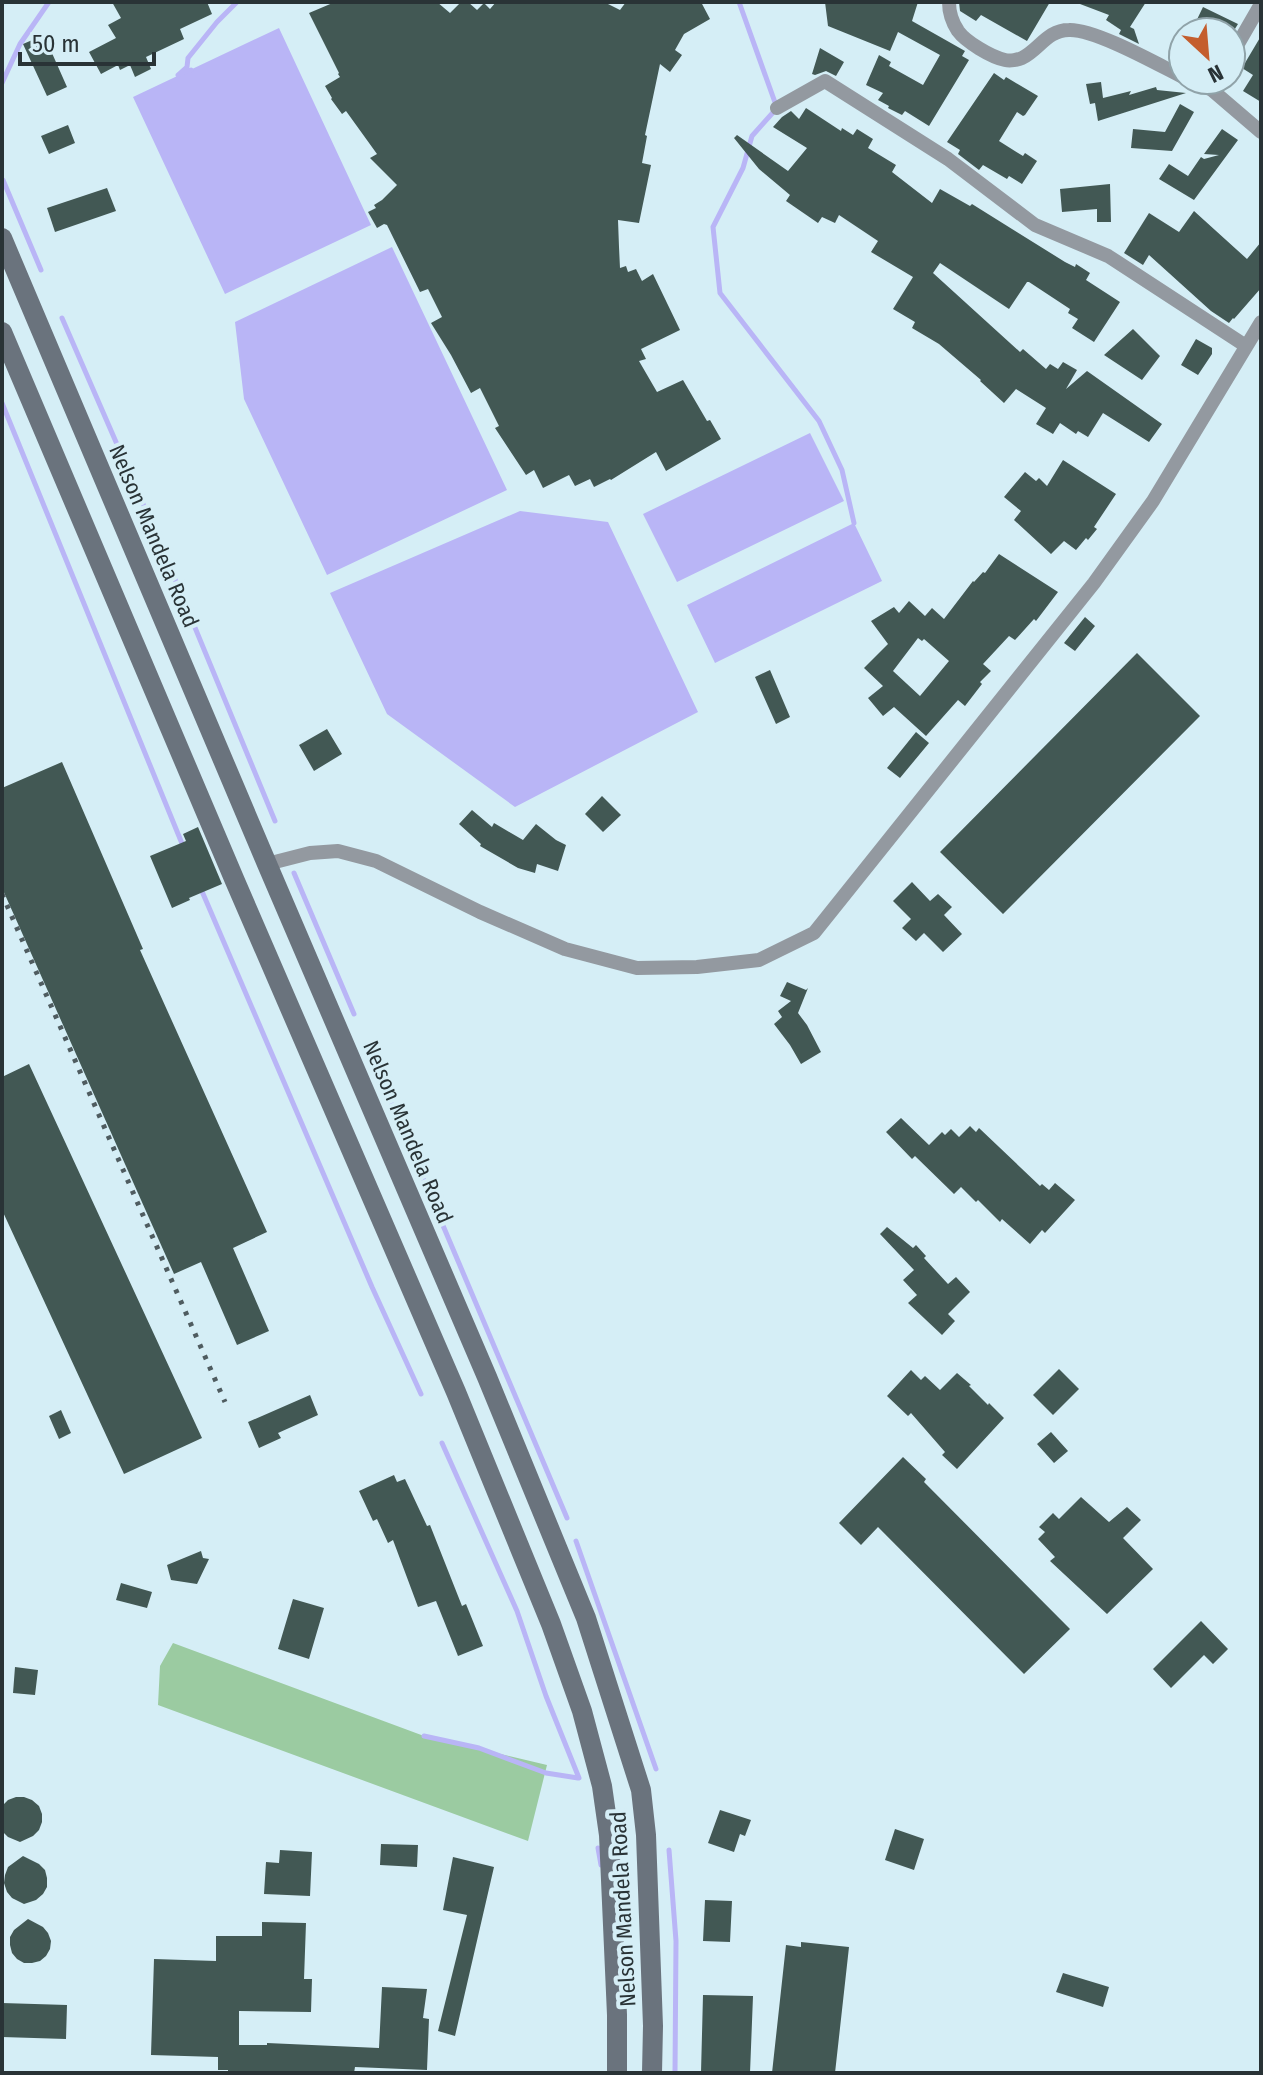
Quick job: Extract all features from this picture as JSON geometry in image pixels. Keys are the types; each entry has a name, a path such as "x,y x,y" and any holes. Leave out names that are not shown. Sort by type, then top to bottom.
{"main road":[{"name":"Nelson Mandela Road","path":"2,238 487,1377 586,1618 641,1790 646,1835 652,2073"},
{"name":"Nelson Mandela Road","path":"2,332 456,1392 556,1638 582,1711 602,1786 609,1835 617,2073"}],"street":[{"path":"949,2 949,12 957,30 969,42 1007,61 1021,59 1051,35 1067,30 1081,31 1115,44 1167,69"},
{"path":"1247,28 1261,4"},
{"path":"777,108 825,81 948,159 1035,225 1108,256 1246,346"},
{"path":"1226,96 1261,132"},
{"path":"267,864 310,853 338,851 376,861 565,949 637,968 697,967 759,960 814,933 1138,524 1261,322"}],"green space":[{"path":"173,1643 424,1736 547,1765 528,1841 158,1705 160,1666"}],"shaded area":[{"path":"279,28 371,225 225,294 133,97"},
{"path":"392,247 507,490 327,575 244,399 235,322"},
{"path":"810,433 844,501 677,582 643,514"},
{"path":"520,511 608,522 698,712 515,807 387,714 330,593"},
{"path":"854,523 882,581 715,663 687,605"}],"building":[{"path":"112,2 207,2 212,14 180,29 184,39 146,57 151,69 135,77 130,65 120,70 118,65 101,74 89,52 116,38 108,25 121,18"},
{"path":"335,2 437,2 450,13 461,2 468,2 477,10 484,3 490,9 496,2 604,2 620,10 626,2 701,2 710,19 684,34 675,50 682,55 670,72 660,64 645,135 642,163 651,165 639,223 618,220 619,247 620,268 626,266 628,272 636,269 642,281 653,274 680,330 641,349 646,359 639,361 657,392 683,380 721,439 666,471 656,452 594,487 590,479 575,486 569,475 543,488 534,470 526,475 495,428 499,426 480,388 471,393 431,323 442,317 428,289 420,292 387,225 377,228 368,212 376,208 374,205 397,185 370,158 377,154 346,111 342,114 325,86 340,77 309,13"},
{"path":"825,2 918,2 912,21 965,51 962,56 969,60 929,126 905,111 902,115 888,108 878,100 883,93 866,85 879,55 891,62 889,66 923,85 940,55 898,32 890,51 828,26"},
{"path":"959,2 1050,2 1027,41 981,15 976,21 960,11"},
{"path":"1080,2 1146,2 1130,27 1134,29 1139,44 1119,34 1121,30 1106,20 1109,15"},
{"path":"1203,7 1222,16 1199,16"},
{"path":"44,35 67,87 47,96 23,44"},
{"path":"1261,36 1261,102 1247,93 1247,85 1253,75 1247,71 1247,60"},
{"path":"820,48 844,62 836,76 826,71 812,74"},
{"path":"994,73 1038,96 1025,115 1017,112 999,141 1037,161 1022,184 983,165 979,170 958,154 960,150 947,142"},
{"path":"1101,82 1103,98 1156,87 1157,90 1167,91 1167,96 1177,96 1098,121 1095,103 1090,104 1086,84"},
{"path":"1180,104 1194,112 1172,151 1131,148 1133,129 1165,132"},
{"path":"806,108 841,131 842,128 853,135 857,129 873,139 868,148 896,165 892,172 932,203 940,189 970,206 972,204 1065,262 1075,267 1076,264 1090,273 1086,280 1120,302 1094,342 1072,328 1078,319 1068,313 1070,309 1029,282 1009,309 940,263 933,273 1020,352 1023,349 1046,369 1050,364 1058,369 1063,362 1077,370 1066,389 1087,371 1162,424 1149,442 1103,413 1088,437 1078,431 1076,434 1060,423 1053,434 1036,424 1046,408 1016,389 1004,403 939,344 912,328 915,322 893,309 913,277 871,252 878,241 839,215 835,223 822,217 818,223 786,201 790,195 759,169 734,138 737,135 788,171 807,148 773,127 791,111 799,119"},
{"path":"68,125 75,143 49,154 41,136"},
{"path":"1222,129 1238,140 1194,200 1159,179 1169,164 1188,176 1201,157 1219,155 1204,154"},
{"path":"1110,184 1111,222 1097,222 1097,209 1062,212 1060,189"},
{"path":"107,188 116,211 55,232 47,208"},
{"path":"1194,211 1247,259 1261,242 1261,288 1229,323 1211,311 1149,255 1143,265 1124,253 1149,213 1179,232"},
{"path":"1133,329 1160,356 1142,380 1104,355"},
{"path":"1196,339 1212,348 1212,354 1198,375 1181,365"},
{"path":"1063,460 1116,494 1088,540 1086,538 1076,550 1064,541 1051,554 1014,520 1021,511 1004,497 1025,472 1036,481 1039,478 1047,486"},
{"path":"999,554 1058,592 1036,621 1034,619 1015,640 1009,636 983,664 991,671 965,706 958,700 926,736 894,707 883,716 868,698 883,686 864,668 888,644 871,621 894,607 899,613 909,601 925,616 932,608 944,619 973,581 985,573","holes":["918,638 924,639 949,661 920,696 893,671"]},
{"path":"1085,617 1095,626 1075,651 1064,643"},
{"path":"1137,653 1200,716 1003,914 940,852"},
{"path":"770,670 790,717 776,724 755,677"},
{"path":"327,729 342,754 314,771 299,745"},
{"path":"916,732 929,743 900,778 887,768"},
{"path":"62,762 143,949 140,950 267,1232 233,1248 269,1331 237,1345 201,1262 174,1274 2,888 2,788"},
{"path":"602,796 621,815 603,832 585,814"},
{"path":"472,810 492,827 494,823 523,840 536,824 566,845 558,871 537,864 535,873 518,868 480,846 459,824"},
{"path":"198,827 222,884 172,908 150,856 186,841 183,834"},
{"path":"912,882 930,901 938,894 952,907 944,915 962,934 943,952 924,933 916,941 902,928 911,919 893,901"},
{"path":"787,982 806,990 808,988 798,1013 821,1052 801,1064 774,1024 782,1017 778,1011 791,1001 780,996"},
{"path":"29,1064 202,1438 124,1474 2,1210 2,1077"},
{"path":"901,1118 929,1145 942,1132 945,1135 951,1129 959,1137 970,1126 976,1132 979,1128 1040,1186 1042,1184 1049,1190 1055,1183 1075,1200 1045,1233 1042,1230 1030,1244 961,1187 954,1194 915,1156 912,1159 886,1132"},
{"path":"887,1227 913,1248 916,1245 948,1284 956,1277 970,1292 948,1314 955,1321 942,1335 908,1303 917,1295 903,1280 914,1270 880,1234"},
{"path":"1059,1369 1079,1389 1053,1415 1033,1395"},
{"path":"911,1370 921,1380 925,1376 940,1390 957,1373 1004,1418 957,1469 942,1455 945,1452 911,1413 908,1416 887,1396"},
{"path":"310,1395 318,1415 278,1433 281,1438 259,1448 248,1422"},
{"path":"61,1410 71,1433 59,1439 49,1416"},
{"path":"1051,1432 1068,1451 1054,1463 1037,1444"},
{"path":"903,1457 1070,1629 1024,1674 878,1527 861,1545 839,1523"},
{"path":"394,1475 397,1482 405,1479 427,1526 430,1525 462,1606 466,1604 483,1646 458,1656 436,1601 418,1607 393,1540 388,1543 377,1519 373,1521 359,1491"},
{"path":"1081,1497 1109,1522 1127,1507 1141,1520 1123,1538 1153,1569 1107,1614 1050,1561 1055,1557 1038,1539 1045,1532 1039,1527 1053,1513 1059,1519"},
{"path":"201,1551 203,1558 209,1559 197,1584 171,1580 167,1565"},
{"path":"121,1583 152,1592 147,1608 116,1600"},
{"path":"293,1599 324,1608 309,1659 278,1649"},
{"path":"1201,1621 1228,1649 1213,1664 1204,1655 1171,1688 1153,1669"},
{"path":"15,1667 38,1670 35,1695 13,1693"},
{"path":"16,1797 32,1800 42,1814 39,1830 20,1842 2,1831 2,1806"},
{"path":"720,1810 751,1820 745,1836 740,1834 734,1852 708,1843"},
{"path":"895,1829 924,1839 914,1870 885,1860"},
{"path":"381,1844 418,1845 417,1867 380,1865"},
{"path":"280,1850 312,1852 310,1896 264,1894 266,1862 279,1863"},
{"path":"23,1856 39,1864 47,1878 43,1894 24,1904 12,1898 4,1883 8,1867"},
{"path":"453,1857 494,1867 455,2036 438,2031 467,1915 443,1910"},
{"path":"705,1900 732,1901 730,1942 703,1941"},
{"path":"28,1919 43,1927 51,1941 50,1949 40,1961 24,1963 12,1953 10,1937"},
{"path":"262,1922 306,1923 304,1979 312,1979 311,2012 239,2011 239,2045 267,2043 379,2048 382,1987 427,1989 423,2018 429,2019 427,2070 355,2067 354,2073 228,2073 228,2070 218,2070 218,2057 151,2055 154,1959 216,1961 216,1936 262,1936"},
{"path":"801,1942 849,1947 835,2073 772,2073 786,1945 801,1947"},
{"path":"1063,1973 1109,1987 1103,2007 1056,1992"},
{"path":"703,1995 753,1996 750,2073 701,2073"},
{"path":"2,2003 67,2005 66,2039 2,2037"}],"waterway":[{"path":"2,83 20,44 49,2"},
{"path":"191,70 178,75 187,67 188,58 217,22 237,2"},
{"path":"739,2 777,108 752,136 743,168 713,227 720,293 819,421 842,470 854,523"},
{"path":"3,180 41,270"},
{"path":"62,318 160,543 275,821"},
{"path":"2,403 183,846"},
{"path":"294,873 354,1014"},
{"path":"201,889 421,1394"},
{"path":"383,1084 567,1518"},
{"path":"442,1443 517,1611 579,1778"},
{"path":"576,1541 656,1769"},
{"path":"424,1736 479,1748 546,1773 578,1778"},
{"path":"598,1848 601,1865"},
{"path":"669,1850 676,1941 675,2073"}],"railway":[{"path":"2,894 225,1402"}]}
